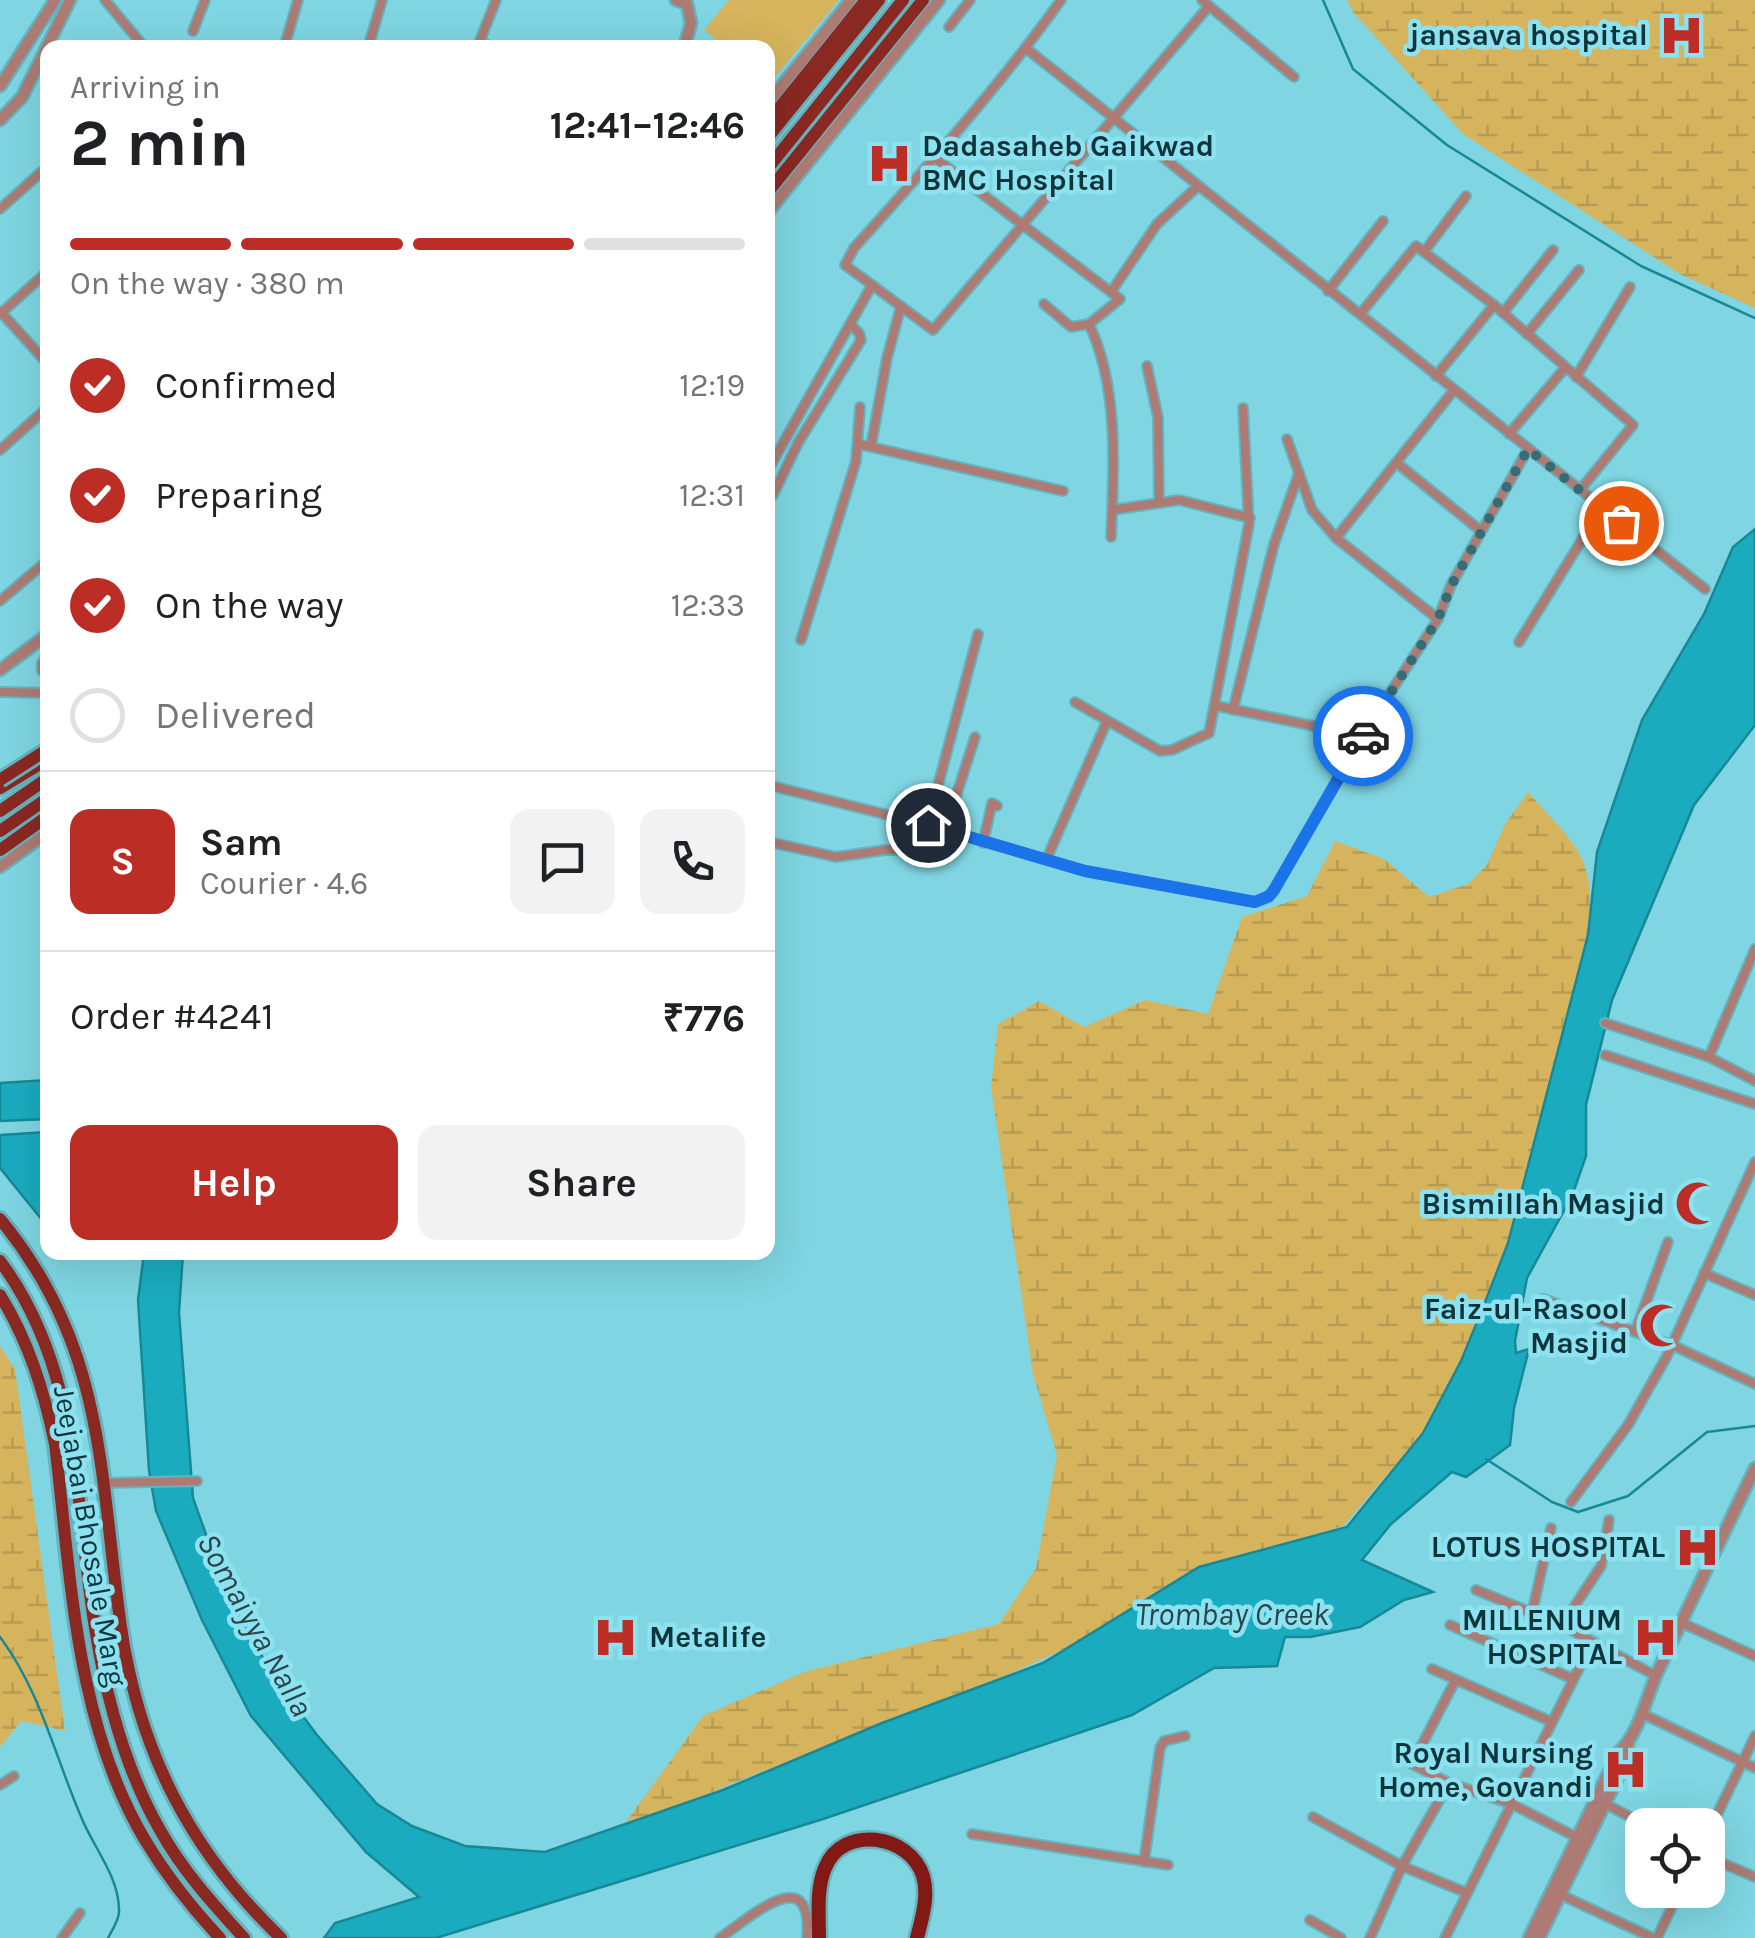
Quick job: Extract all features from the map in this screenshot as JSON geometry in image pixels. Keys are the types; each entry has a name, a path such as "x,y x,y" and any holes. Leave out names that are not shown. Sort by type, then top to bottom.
{"highway":[{"path":"775,113 866,0"},
{"path":"775,129 879,0"},
{"path":"775,159 903,0"},
{"path":"775,183 923,0"},
{"path":"0,784 40,752"},
{"path":"0,784 40,763"},
{"path":"3,808 40,783"},
{"path":"0,831 40,804"},
{"path":"0,850 40,822"},
{"path":"0,1219 36,1268 74,1342 92,1404 121,1628 136,1696 156,1758 182,1816 200,1844 219,1871 281,1938"},
{"path":"0,1262 30,1310 49,1352 73,1442 102,1669 132,1767 159,1828 199,1886 244,1938"},
{"name":"Jeejabai Bhosale Marg","path":"0,1295 32,1358 56,1444 78,1636 104,1743 143,1837 184,1898 220,1938"},
{"path":"819,1938 822,1873 835,1853 864,1840 887,1841 904,1850 923,1877 925,1900 917,1938"}],"street":[{"path":"0,86 55,0"},
{"path":"50,40 70,0"},
{"path":"105,0 138,40"},
{"path":"194,31 205,0"},
{"path":"286,40 298,0"},
{"path":"370,40 382,0"},
{"path":"480,40 496,0"},
{"path":"775,93 851,0"},
{"path":"775,203 939,0"},
{"path":"949,27 970,0"},
{"path":"1061,0 1026,48 854,248 845,264 933,330 1024,227 1205,3 1294,77"},
{"path":"684,1 691,22 686,40"},
{"path":"1026,48 1704,589"},
{"path":"0,120 22,96 40,60"},
{"path":"935,158 1120,299 1089,324 1071,327 1044,304"},
{"path":"0,209 40,173"},
{"path":"1111,292 1157,224 1198,186"},
{"path":"1424,252 1466,196"},
{"path":"1328,290 1383,220"},
{"path":"1361,313 1416,246 1494,305 1634,425 1580,490"},
{"path":"1503,313 1552,250"},
{"path":"1527,334 1579,270"},
{"path":"40,278 0,312 40,356"},
{"path":"775,458 872,285"},
{"path":"1576,377 1630,287"},
{"path":"1436,376 1494,305"},
{"path":"871,446 901,306"},
{"path":"775,491 798,443 860,340 860,333 850,324"},
{"path":"1089,324 1100,346 1106,379 1111,436 1111,537"},
{"path":"36,352 40,349"},
{"path":"1146,366 1158,418 1159,503"},
{"path":"1509,434 1565,368"},
{"path":"1336,538 1454,390"},
{"path":"801,640 856,461 860,408"},
{"path":"1075,702 1166,752 1209,733 1250,518 1243,408"},
{"path":"0,450 40,414"},
{"path":"1287,440 1312,510 1336,538 1438,619"},
{"path":"858,444 1062,491"},
{"path":"775,787 928,825 1085,871 1255,902 1263,900 1274,890 1362,736 1438,619 1452,584 1528,449"},
{"path":"1397,462 1481,531"},
{"path":"1233,710 1274,544 1299,472"},
{"path":"1112,510 1186,501 1250,518"},
{"path":"1519,642 1602,508"},
{"path":"0,602 40,567"},
{"path":"775,843 836,857 896,849 917,852 924,847 978,634"},
{"path":"0,670 40,640"},
{"path":"0,692 40,693"},
{"path":"1217,706 1362,736"},
{"path":"1048,858 1106,721"},
{"path":"945,831 975,737"},
{"path":"983,843 992,803 997,806"},
{"path":"0,867 40,838"},
{"path":"1709,1057 1755,949"},
{"path":"1605,1023 1709,1057 1755,1081"},
{"path":"1604,1055 1755,1104"},
{"path":"1571,1502 1628,1424 1672,1344 1755,1162"},
{"path":"1634,1332 1668,1242"},
{"path":"1704,1274 1755,1295"},
{"path":"1543,1300 1672,1344 1755,1384"},
{"path":"1529,1938 1628,1757 1628,1744 1656,1676 1755,1468"},
{"path":"105,1483 195,1481"},
{"path":"1562,1626 1604,1560 1610,1520"},
{"path":"1532,1613 1551,1528"},
{"path":"1476,1590 1562,1626 1656,1676"},
{"path":"1682,1622 1755,1656"},
{"path":"1450,1625 1573,1679"},
{"path":"1445,1938 1592,1642"},
{"path":"1432,1668 1552,1722"},
{"path":"1412,1764 1455,1680"},
{"path":"1643,1714 1755,1768"},
{"path":"1144,1862 1160,1748 1164,1742 1185,1736"},
{"path":"1720,1808 1755,1736"},
{"path":"1400,1758 1449,1783 1512,1804 1582,1839"},
{"path":"0,1786 14,1776"},
{"path":"1370,1938 1402,1866 1449,1783"},
{"path":"1601,1801 1625,1814"},
{"path":"1312,1817 1402,1866 1468,1893"},
{"path":"972,1834 1168,1865"},
{"path":"1725,1865 1755,1878"},
{"path":"1538,1938 1556,1892"},
{"path":"1556,1892 1655,1938 1671,1908"},
{"path":"720,1938 775,1900 788,1896 805,1906 807,1938"},
{"path":"62,1938 80,1912"},
{"path":"1310,1920 1329,1935 1341,1938"}],"green space":[{"path":"729,0 839,0 775,77 775,40 717,40 704,30"},
{"path":"1347,0 1755,0 1755,308 1680,274 1463,134 1353,12"},
{"path":"1528,792 1580,854 1589,887 1588,935 1508,1243 1466,1352 1423,1433 1343,1526 1200,1576 1088,1638 1007,1675 618,1833 703,1716 807,1671 999,1624 1036,1568 1057,1455 1033,1374 991,1087 998,1024 1039,1001 1084,1027 1145,1000 1208,1014 1242,917 1307,896 1335,841 1384,859 1429,897 1468,884 1487,865 1505,824"},
{"path":"0,1346 15,1369 65,1731 21,1721 0,1747"}],"water":[{"name":"Trombay Creek","path":"1755,529 1755,725 1694,805 1612,1000 1586,1105 1586,1156 1572,1196 1527,1278 1515,1341 1516,1353 1529,1349 1514,1408 1510,1445 1466,1477 1452,1472 1391,1524 1362,1560 1433,1592 1404,1600 1360,1627 1310,1637 1285,1637 1277,1666 1214,1668 1132,1715 820,1820 436,1938 324,1938 335,1923 419,1897 366,1852 251,1716 202,1620 156,1511 149,1470 138,1300 143,1260 183,1260 179,1313 193,1498 219,1571 270,1672 317,1735 377,1804 412,1826 465,1846 545,1852 723,1790 882,1723 1043,1663 1199,1567 1347,1527 1423,1433 1461,1361 1482,1310 1508,1243 1588,935 1597,852 1642,720 1704,614 1733,547"},
{"path":"40,1080 40,1119 0,1121 0,1083"},
{"path":"40,1132 40,1217 0,1168 0,1135"}],"waterway":[{"path":"1323,0 1353,69 1447,145 1641,266 1755,318"},
{"path":"1486,1459 1552,1502 1578,1512 1628,1496 1707,1432 1755,1426"},
{"path":"0,1637 37,1702 82,1819 115,1886 119,1913 108,1938"}],"way so far":[{"path":"1363,736 1403,668 1438,619 1452,584 1528,449 1621,523"}],"place":[{"name":"jansava hospital","path":"1681,35"},
{"name":"Dadasaheb Gaikwad BMC Hospital","path":"889,163"},
{"name":"Bismillah Masjid","path":"1698,1204"},
{"name":"Faiz-ul-Rasool Masjid","path":"1661,1326"},
{"name":"LOTUS HOSPITAL","path":"1698,1547"},
{"name":"Metalife","path":"616,1637"},
{"name":"MILLENIUM HOSPITAL","path":"1655,1637"},
{"name":"Royal Nursing Home, Govandi","path":"1626,1770"}],"route":[{"path":"928,825 1085,871 1255,902 1274,890 1363,736"}],"water label":[{"name":"Somaiyya Nalla","path":"255,1625"}]}
